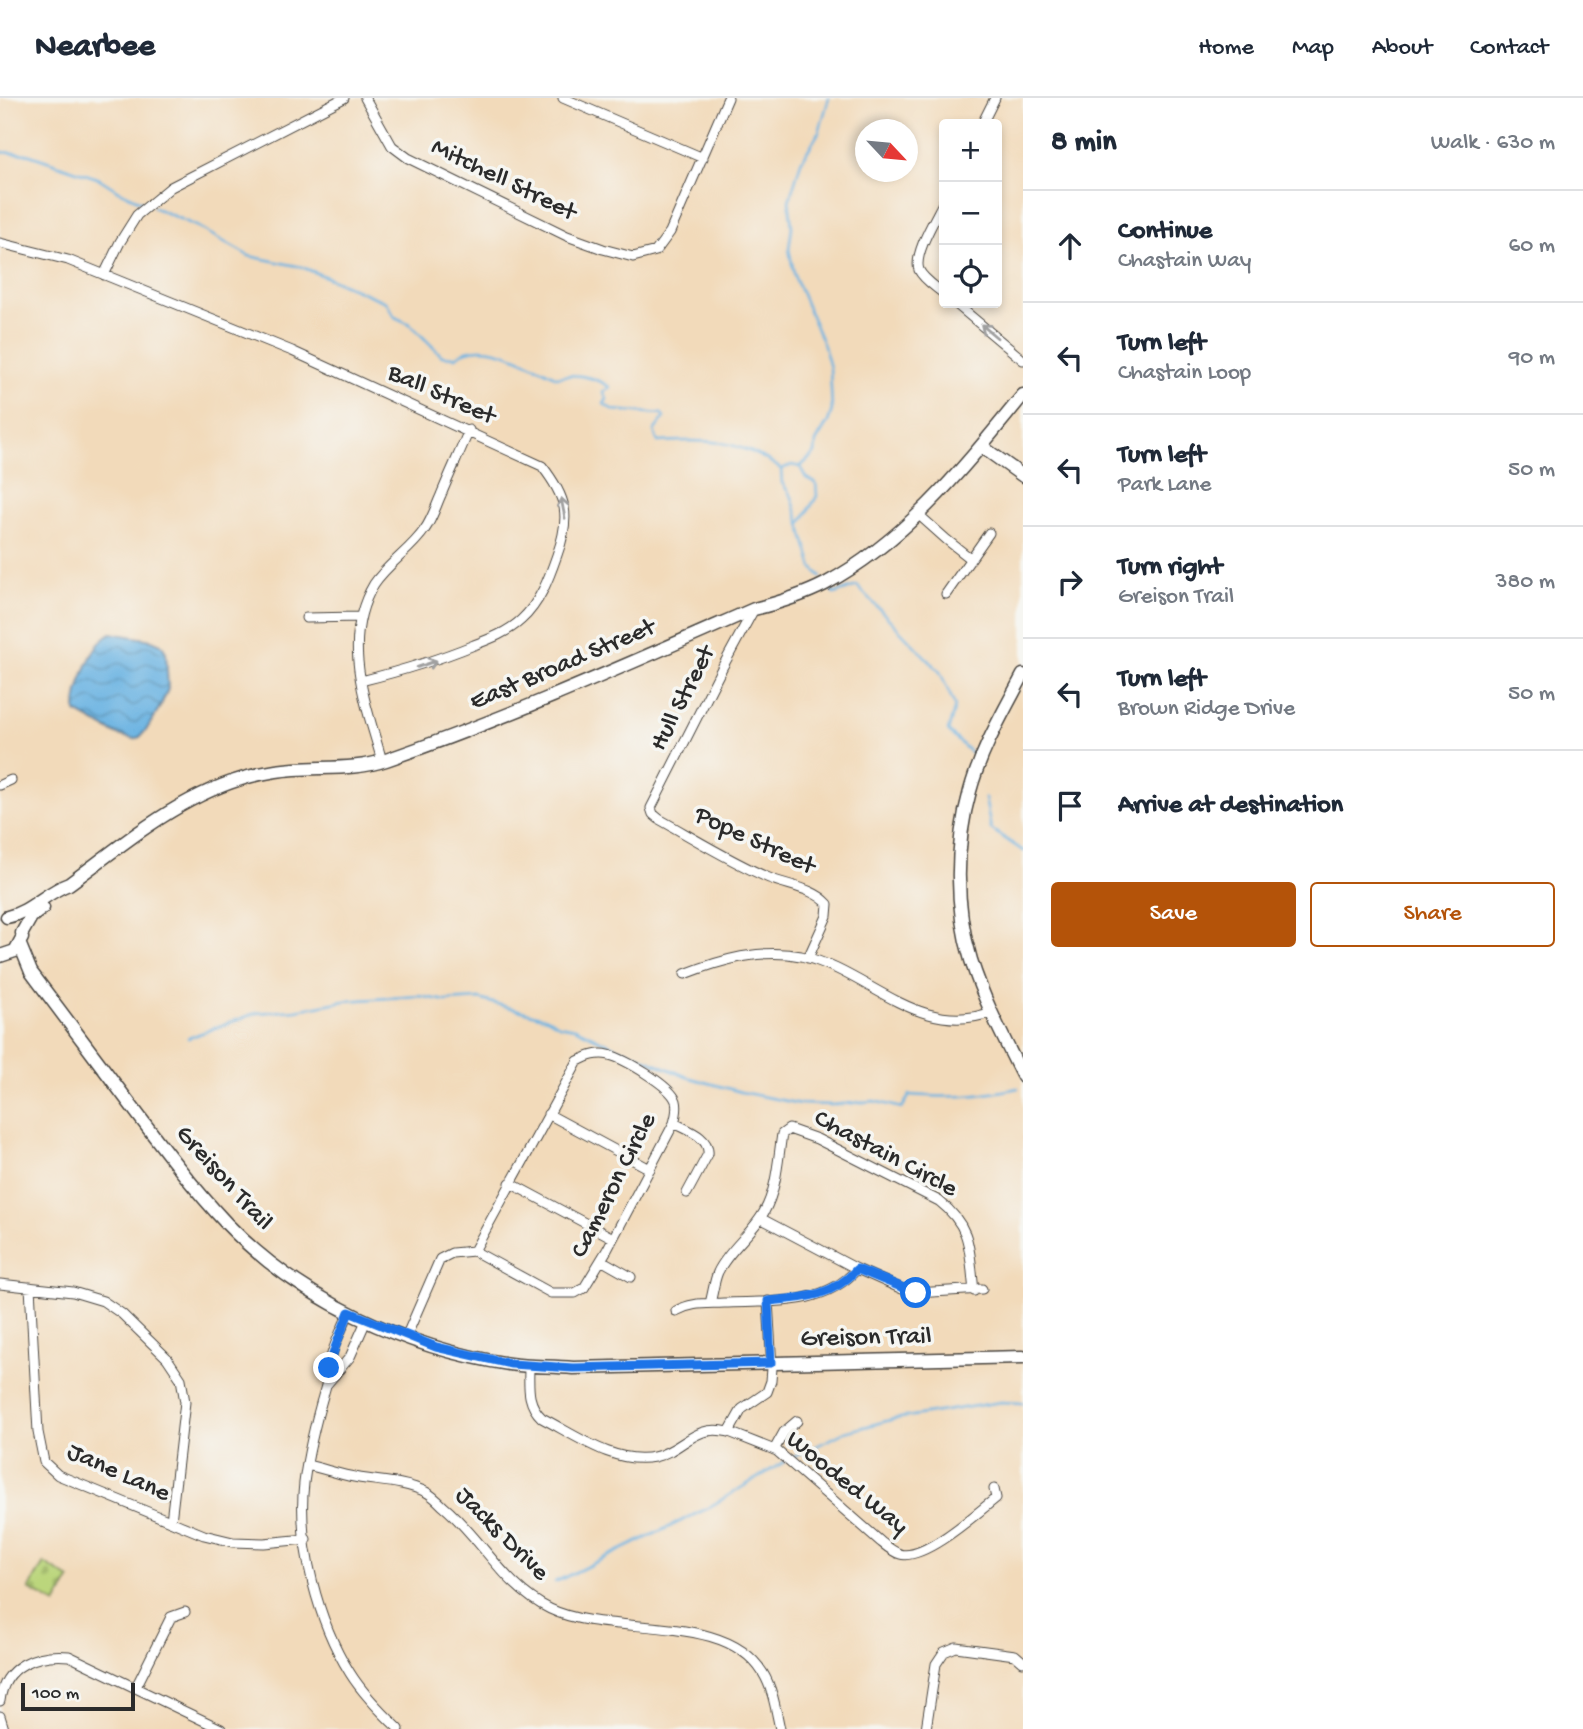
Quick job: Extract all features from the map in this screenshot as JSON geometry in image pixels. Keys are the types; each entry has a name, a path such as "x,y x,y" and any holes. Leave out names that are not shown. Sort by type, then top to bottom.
{"street":[{"path":"320,98 332,105"},
{"path":"104,275 137,215 170,187 344,98"},
{"name":"Mitchell Street","path":"365,98 392,146 408,158 567,236 620,255 633,257 656,251 670,232 703,158"},
{"path":"563,98 703,158 728,98"},
{"path":"984,119 995,98"},
{"path":"939,211 923,243 918,261 923,276 939,289"},
{"name":"Ball Street","path":"0,243 68,260 292,351 420,411 469,430 542,466 557,485 567,513 561,543 540,597 520,621 496,636 427,664 361,681"},
{"path":"961,308 1023,360"},
{"name":"East Broad Street","path":"2,916 19,915 60,887 69,884 152,822 212,789 276,771 366,765 382,761 464,732 754,609 792,599 827,583 889,542 919,515 1023,395"},
{"path":"382,761 356,660 360,617 376,582 428,525 469,430"},
{"path":"981,446 1023,476"},
{"path":"919,515 970,558"},
{"path":"946,594 989,533"},
{"name":"Hull Street","path":"651,808 754,609"},
{"path":"306,618 360,617"},
{"path":"1023,675 978,766 964,817 959,896 971,959 992,1012 1023,1077"},
{"path":"0,785 11,780"},
{"name":"Pope Street","path":"651,808 659,819 736,861 770,878 812,892 825,901 828,904 827,916 808,958"},
{"name":"East Broad Street","path":"4,955 21,939 31,918 64,892 69,884"},
{"name":"East Broad Street","path":"2,916 17,923 21,939"},
{"name":"Greison Trail","path":"21,939 31,972 178,1167 229,1226 302,1286 366,1321 470,1357 511,1364 573,1368 1023,1357"},
{"path":"685,974 719,961 776,954 808,958 912,1008 939,1018 958,1020 992,1012"},
{"name":"Greison Trail","path":"4,955 31,972"},
{"name":"Cameron Circle","path":"597,1054 611,1055 658,1081 670,1090 676,1101 674,1123 601,1260 584,1287 575,1293 551,1293 474,1251 578,1061 597,1054"},
{"path":"548,1114 650,1169"},
{"path":"674,1123 702,1139 709,1148 687,1193"},
{"name":"Chastain Circle","path":"710,1303 717,1274 760,1218 772,1196 782,1134 789,1129 801,1132 939,1201 953,1212 961,1222 967,1239 978,1290 916,1293 857,1269"},
{"path":"510,1183 613,1238"},
{"path":"676,1311 689,1304 768,1301 822,1295 847,1281 857,1269 760,1218"},
{"path":"406,1337 440,1259 452,1252 474,1251"},
{"path":"601,1260 631,1277"},
{"path":"0,1284 73,1292 103,1301 122,1314 167,1358 181,1380 185,1402 171,1521"},
{"name":"Jane Lane","path":"30,1287 38,1432 44,1462 58,1475 204,1535 233,1542 264,1543 306,1539"},
{"path":"729,1432 743,1409 767,1392 772,1373 768,1301"},
{"path":"349,1312 330,1361 307,1465 303,1512 306,1539 311,1574 321,1611 334,1642 349,1672 365,1695 399,1729"},
{"path":"327,1384 350,1357 366,1321"},
{"name":"Wooded Way","path":"529,1365 530,1401 535,1412 542,1418 618,1456 634,1459 654,1457 672,1450 702,1431 715,1429 729,1432 774,1450 881,1542 899,1554 909,1555 931,1546 996,1499 994,1489"},
{"path":"774,1450 784,1432 797,1421"},
{"name":"Jacks Drive","path":"307,1465 349,1476 405,1484 428,1493 456,1516 509,1578 549,1608 590,1620 694,1632 729,1643 748,1656 763,1673 775,1704 780,1729"},
{"path":"136,1687 171,1618 185,1612"},
{"path":"926,1729 936,1664 944,1652 956,1647 1015,1655 1023,1662"},
{"path":"0,1694 5,1675 22,1664 50,1654 69,1656 221,1729"},
{"path":"0,1716 4,1729"}],"green space":[{"path":"44,1563 70,1579 56,1604 29,1589"}],"water":[{"path":"111,633 152,640 161,644 166,652 168,689 147,729 134,739 118,735 76,712 78,692 86,668 97,647"}],"waterway":[{"path":"801,523 817,496 816,483 806,478 800,467 815,453 816,442 832,410 830,368 824,346 795,278 789,249 792,227 789,201 801,162 819,132 829,98"},
{"path":"0,152 27,154 100,179 147,204"},
{"path":"153,207 198,227 249,256 302,267 386,302 395,317 410,324 442,356 456,357 467,351 493,350 520,359 557,377 571,375 591,378 610,387 603,392 607,399 604,404 613,410 662,414 664,418 654,431 658,442 722,443 737,446 766,459 781,469 782,483 792,497 813,568 821,576"},
{"path":"781,469 792,465 800,467"},
{"path":"831,589 834,594 857,586 940,672 955,706 948,731 971,753"},
{"path":"985,798 991,829 1023,851"},
{"path":"188,1038 256,1013 296,1010 344,1001 419,996 446,1001 479,999 575,1028 687,1077 741,1092 801,1104 832,1105 874,1101 902,1108 910,1095 965,1096 1018,1088"},
{"path":"790,1459 845,1432 894,1419 1001,1402 1023,1403"},
{"path":"555,1582 706,1509 784,1462"}],"route":[{"path":"329,1368 349,1312 436,1347 470,1357 511,1364 573,1368 771,1363 768,1301 822,1295 847,1281 857,1269 916,1293"}]}
